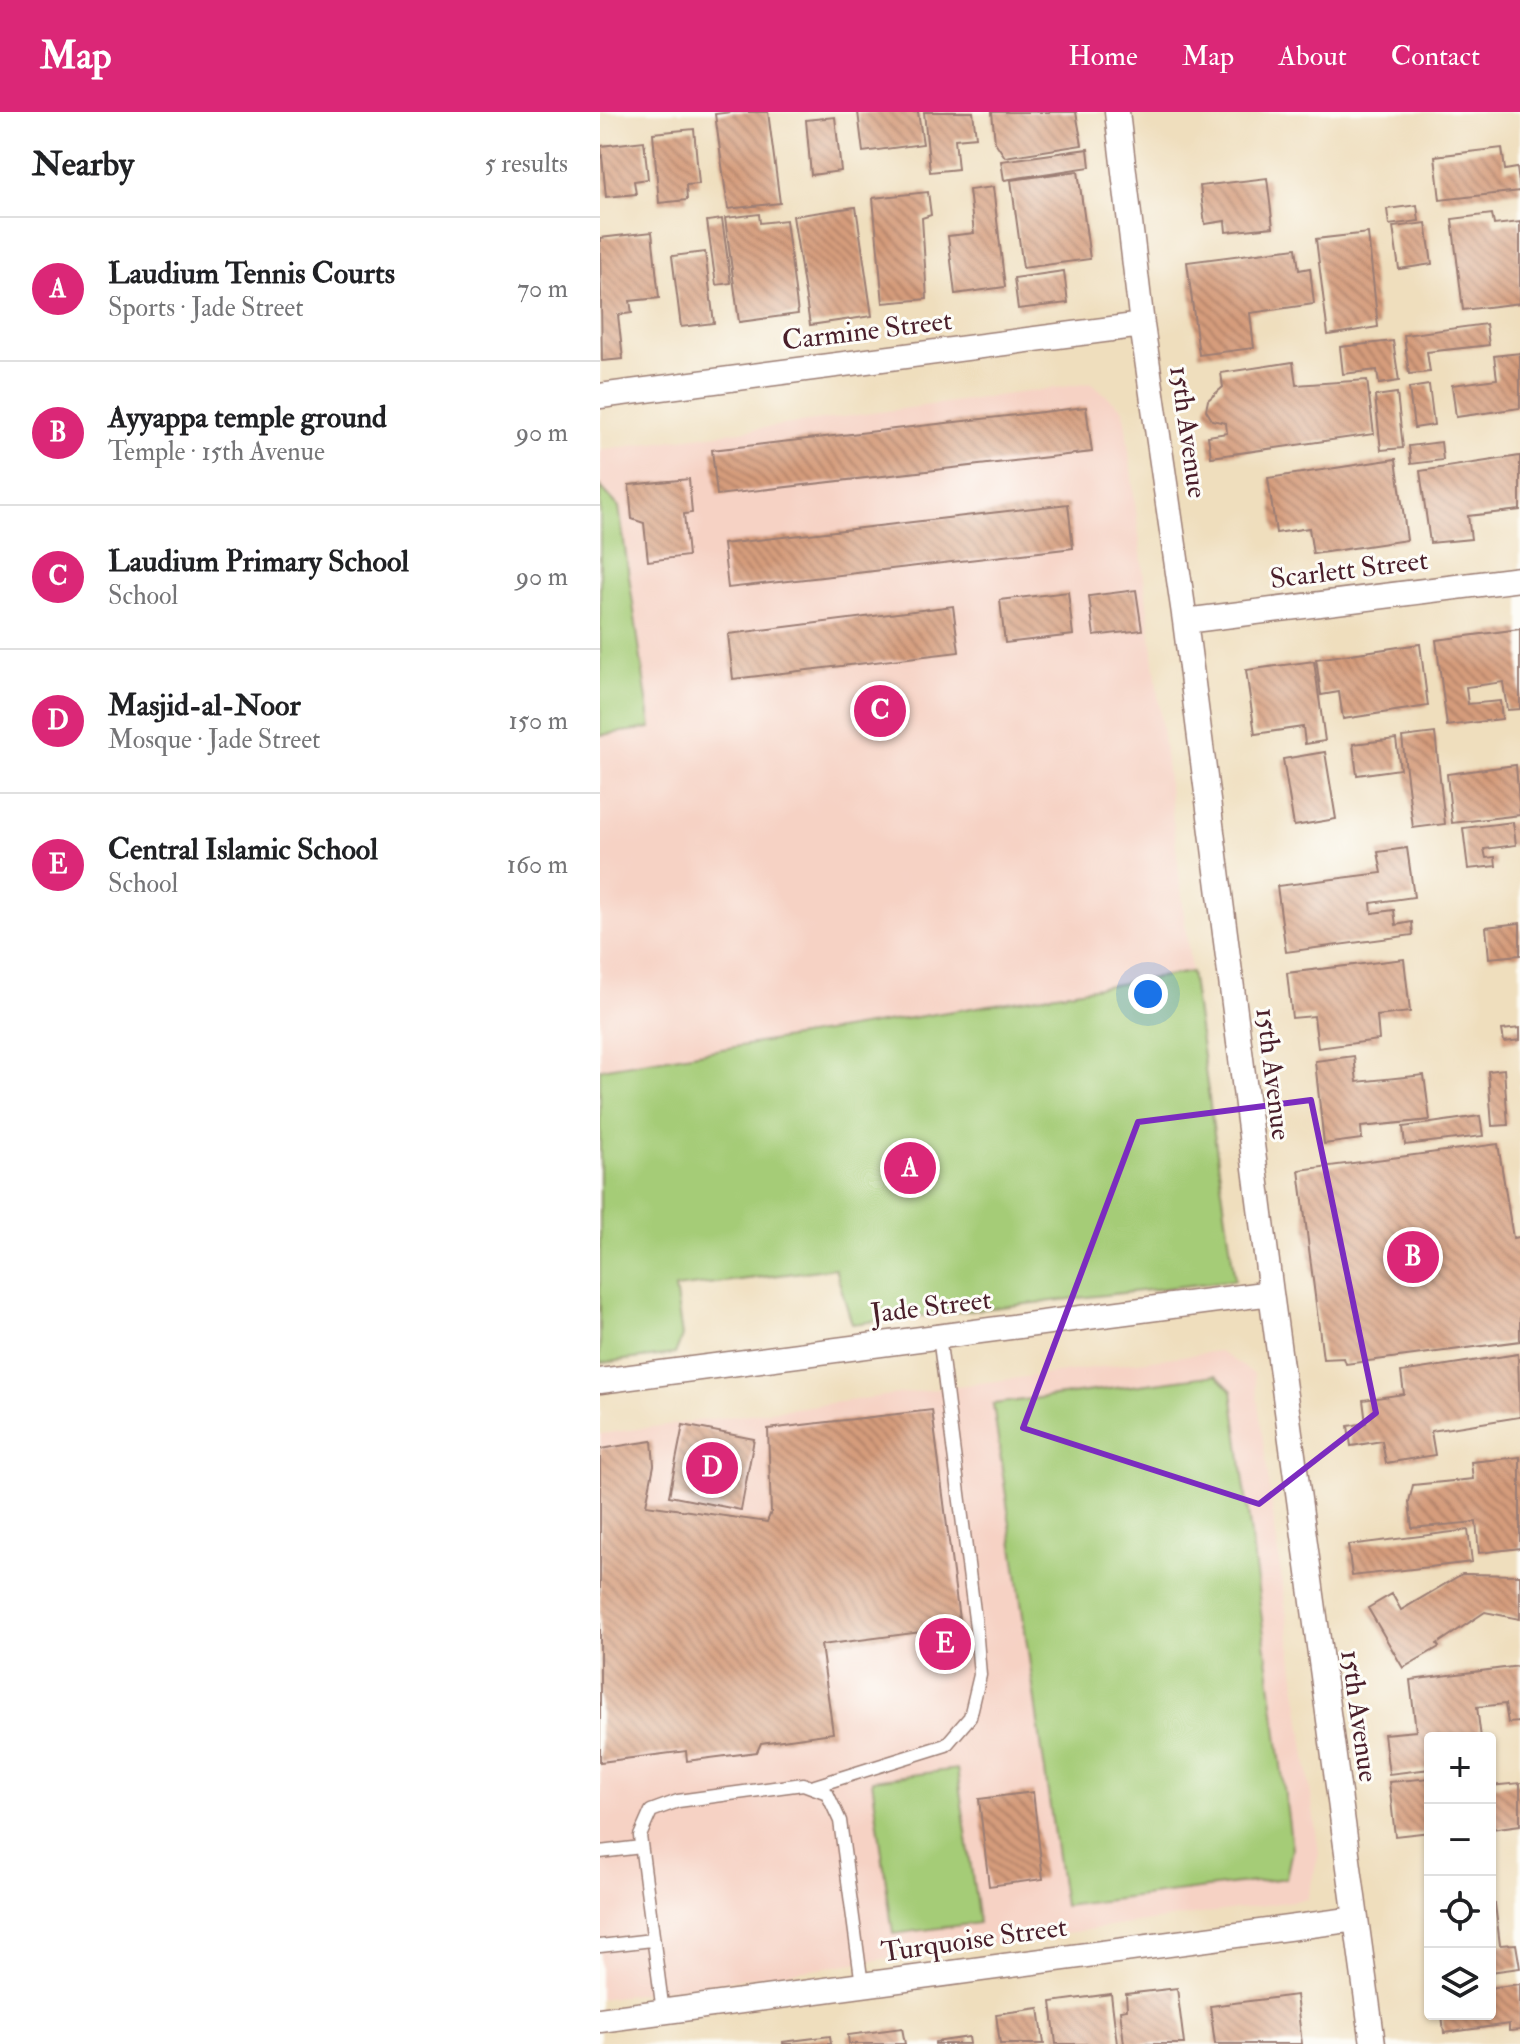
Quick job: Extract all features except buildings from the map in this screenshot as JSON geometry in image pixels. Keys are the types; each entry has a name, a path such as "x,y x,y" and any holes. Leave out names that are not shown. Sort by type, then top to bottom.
{"street":[{"name":"15th Avenue","path":"1117,112 1142,325 1185,621 1271,1293 1373,2044"},
{"name":"Carmine Street","path":"600,396 1142,325"},
{"name":"Scarlett Street","path":"1185,621 1520,579"},
{"name":"Jade Street","path":"600,1381 1271,1293"},
{"name":"Turquoise Street","path":"600,2020 1356,1919"}],"lane":[{"path":"815,1786 946,1745 970,1717 980,1675 939,1336"},
{"path":"663,2012 641,1847 642,1824 651,1811 666,1804 803,1784 827,1793 840,1821 862,1985"},
{"path":"600,1852 641,1847"},
{"path":"600,1946 652,1940"}],"highlighted area":[{"path":"1311,1100 1376,1413 1259,1504 1023,1428 1138,1122"}],"shaded area":[{"path":"1092,383 1124,410 1191,972 600,1069 600,450"},
{"path":"1219,1351 1254,1374 1319,1854 1307,1899 600,1999 600,1434"}],"green space":[{"path":"600,486 619,507 651,728 600,735"},
{"path":"1191,972 1235,1280 852,1324 835,1268 675,1288 682,1336 675,1354 600,1363 600,1069"},
{"path":"1216,1375 1232,1391 1292,1849 1286,1878 1064,1906 993,1404"},
{"path":"957,1769 979,1923 893,1934 872,1780"}],"place":[{"name":"Laudium Primary School","path":"880,711"},
{"name":"Laudium Tennis Courts","path":"910,1168"},
{"name":"Ayyappa temple ground","path":"1413,1257"},
{"name":"Masjid-al-Noor","path":"712,1468"},
{"name":"Central Islamic School","path":"945,1644"}]}
